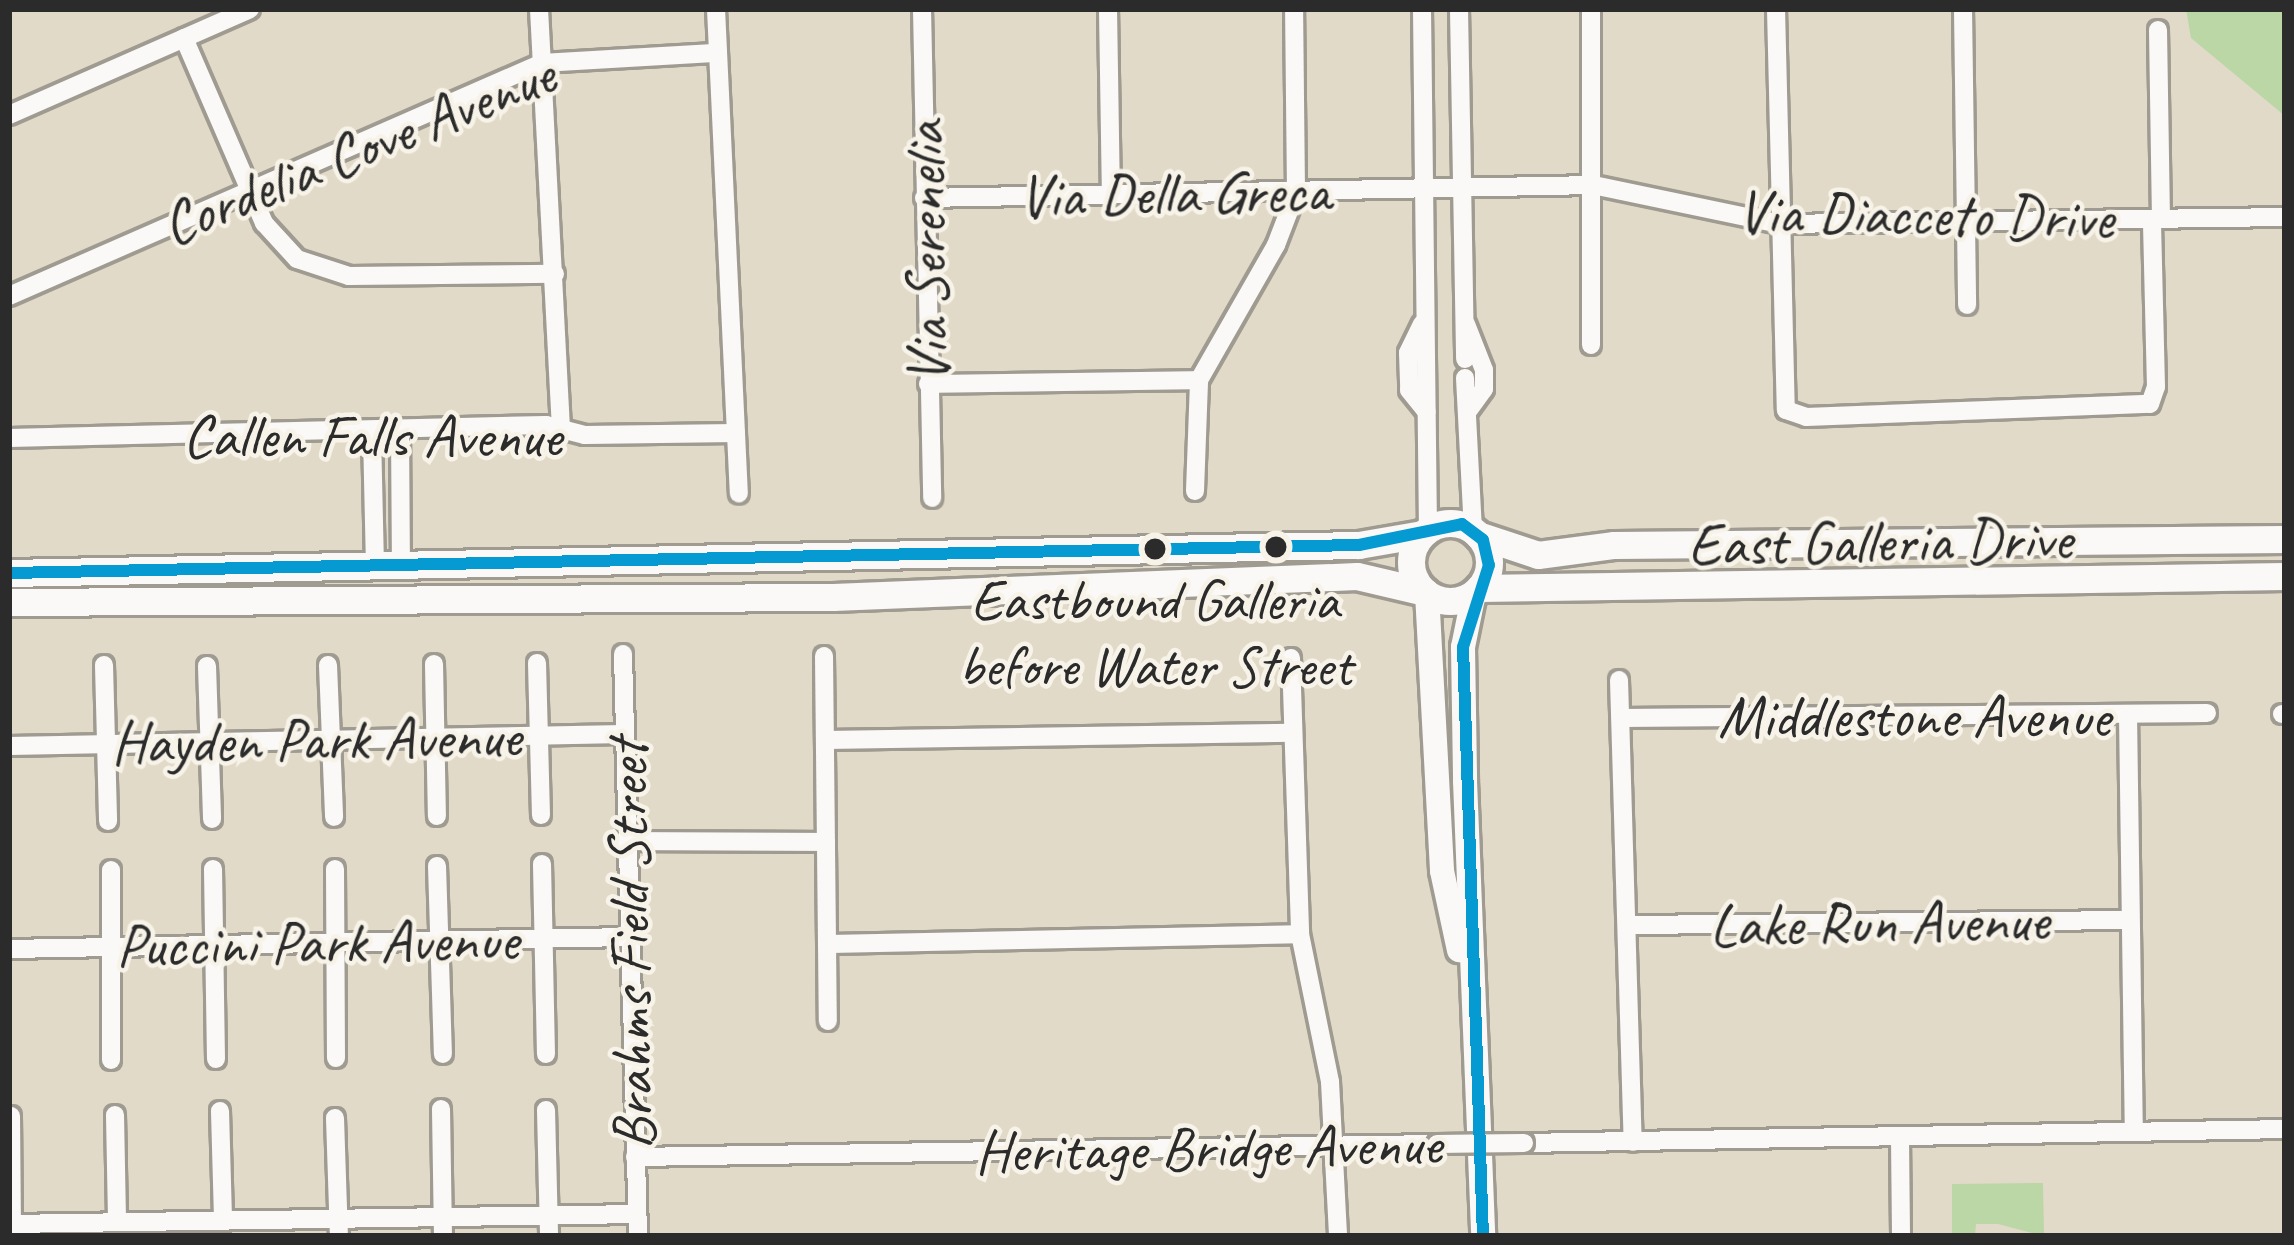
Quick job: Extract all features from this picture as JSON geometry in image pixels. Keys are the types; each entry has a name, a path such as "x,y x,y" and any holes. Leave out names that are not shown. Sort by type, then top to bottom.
{"main road":[{"path":"9,573 1359,545 1448,523 1476,533 1490,565 1477,591 1456,601 1357,575 833,597 9,602"},
{"path":"1425,532 1411,566 1426,592"},
{"name":"East Galleria Drive","path":"1476,533 1538,555 1614,545 2285,539"},
{"name":"East Galleria Drive","path":"1477,591 2285,576"}],"street":[{"path":"9,116 250,9"},
{"path":"539,9 561,427"},
{"path":"716,9 739,493"},
{"name":"Via Serenelia","path":"922,9 932,498"},
{"path":"1108,9 1111,196"},
{"path":"1195,491 1198,380 1276,245 1296,193 1294,9"},
{"path":"1423,9 1424,320 1408,371 1408,390 1427,412 1425,532"},
{"path":"1459,9 1463,320 1476,533"},
{"path":"1591,9 1591,345"},
{"path":"1776,9 1786,410 1852,416 2150,404 2156,387 2158,30"},
{"path":"1963,9 1967,305"},
{"path":"184,38 248,191 283,246 323,271 555,274"},
{"name":"Cordelia Cove Avenue","path":"9,296 542,63 718,53"},
{"name":"Via Diacceto Drive","path":"1424,190 1593,185 1780,224 2285,217"},
{"name":"Via Della Greca","path":"924,198 1424,190"},
{"path":"1463,320 1484,370 1484,389 1467,413"},
{"path":"928,384 1198,380"},
{"name":"Callen Falls Avenue","path":"9,438 561,427 585,435 736,433"},
{"path":"388,567 400,429"},
{"path":"372,434 388,567"},
{"path":"1477,591 1463,647 1483,1236"},
{"path":"1426,592 1442,871 1477,1029"},
{"name":"Brahms Field Street","path":"623,654 626,937 638,1236"},
{"path":"824,656 828,1021"},
{"path":"1292,658 1300,934 1335,1145 1337,1236"},
{"path":"537,663 541,815"},
{"path":"434,664 437,817"},
{"path":"104,665 108,821"},
{"path":"328,665 334,817"},
{"path":"207,666 212,819"},
{"path":"1619,680 1633,1142"},
{"name":"Middlestone Avenue","path":"1622,718 2207,713"},
{"path":"2128,714 2134,1132"},
{"path":"825,740 1292,733"},
{"name":"Hayden Park Avenue","path":"9,746 624,734"},
{"path":"626,841 826,842"},
{"path":"542,864 546,1054"},
{"path":"437,866 443,1054"},
{"path":"213,868 216,1059"},
{"path":"334,868 336,1058"},
{"path":"110,870 111,1060"},
{"name":"Lake Run Avenue","path":"1629,926 2129,920"},
{"path":"827,944 1300,934"},
{"name":"Puccini Park Avenue","path":"9,949 626,937"},
{"path":"441,1109 443,1227"},
{"path":"546,1110 549,1226"},
{"path":"220,1111 232,1226"},
{"path":"116,1115 117,1222"},
{"path":"11,1117 10,1224 549,1226 637,1214"},
{"path":"335,1118 339,1227"},
{"name":"Heritage Bridge Avenue","path":"635,1157 2285,1130"},
{"path":"1900,1139 1901,1236"}],"green space":[{"path":"2186,9 2285,9 2285,116 2191,38"},
{"path":"2043,1183 2044,1236 1998,1224 1976,1224 1975,1236 1952,1236 1952,1184"}],"transit line":[{"path":"9,573 1359,545 1462,524 1483,540 1489,565 1463,647 1483,1236"}],"place":[{"name":"Eastbound Galleria before Water Street","path":"1155,549"}]}
